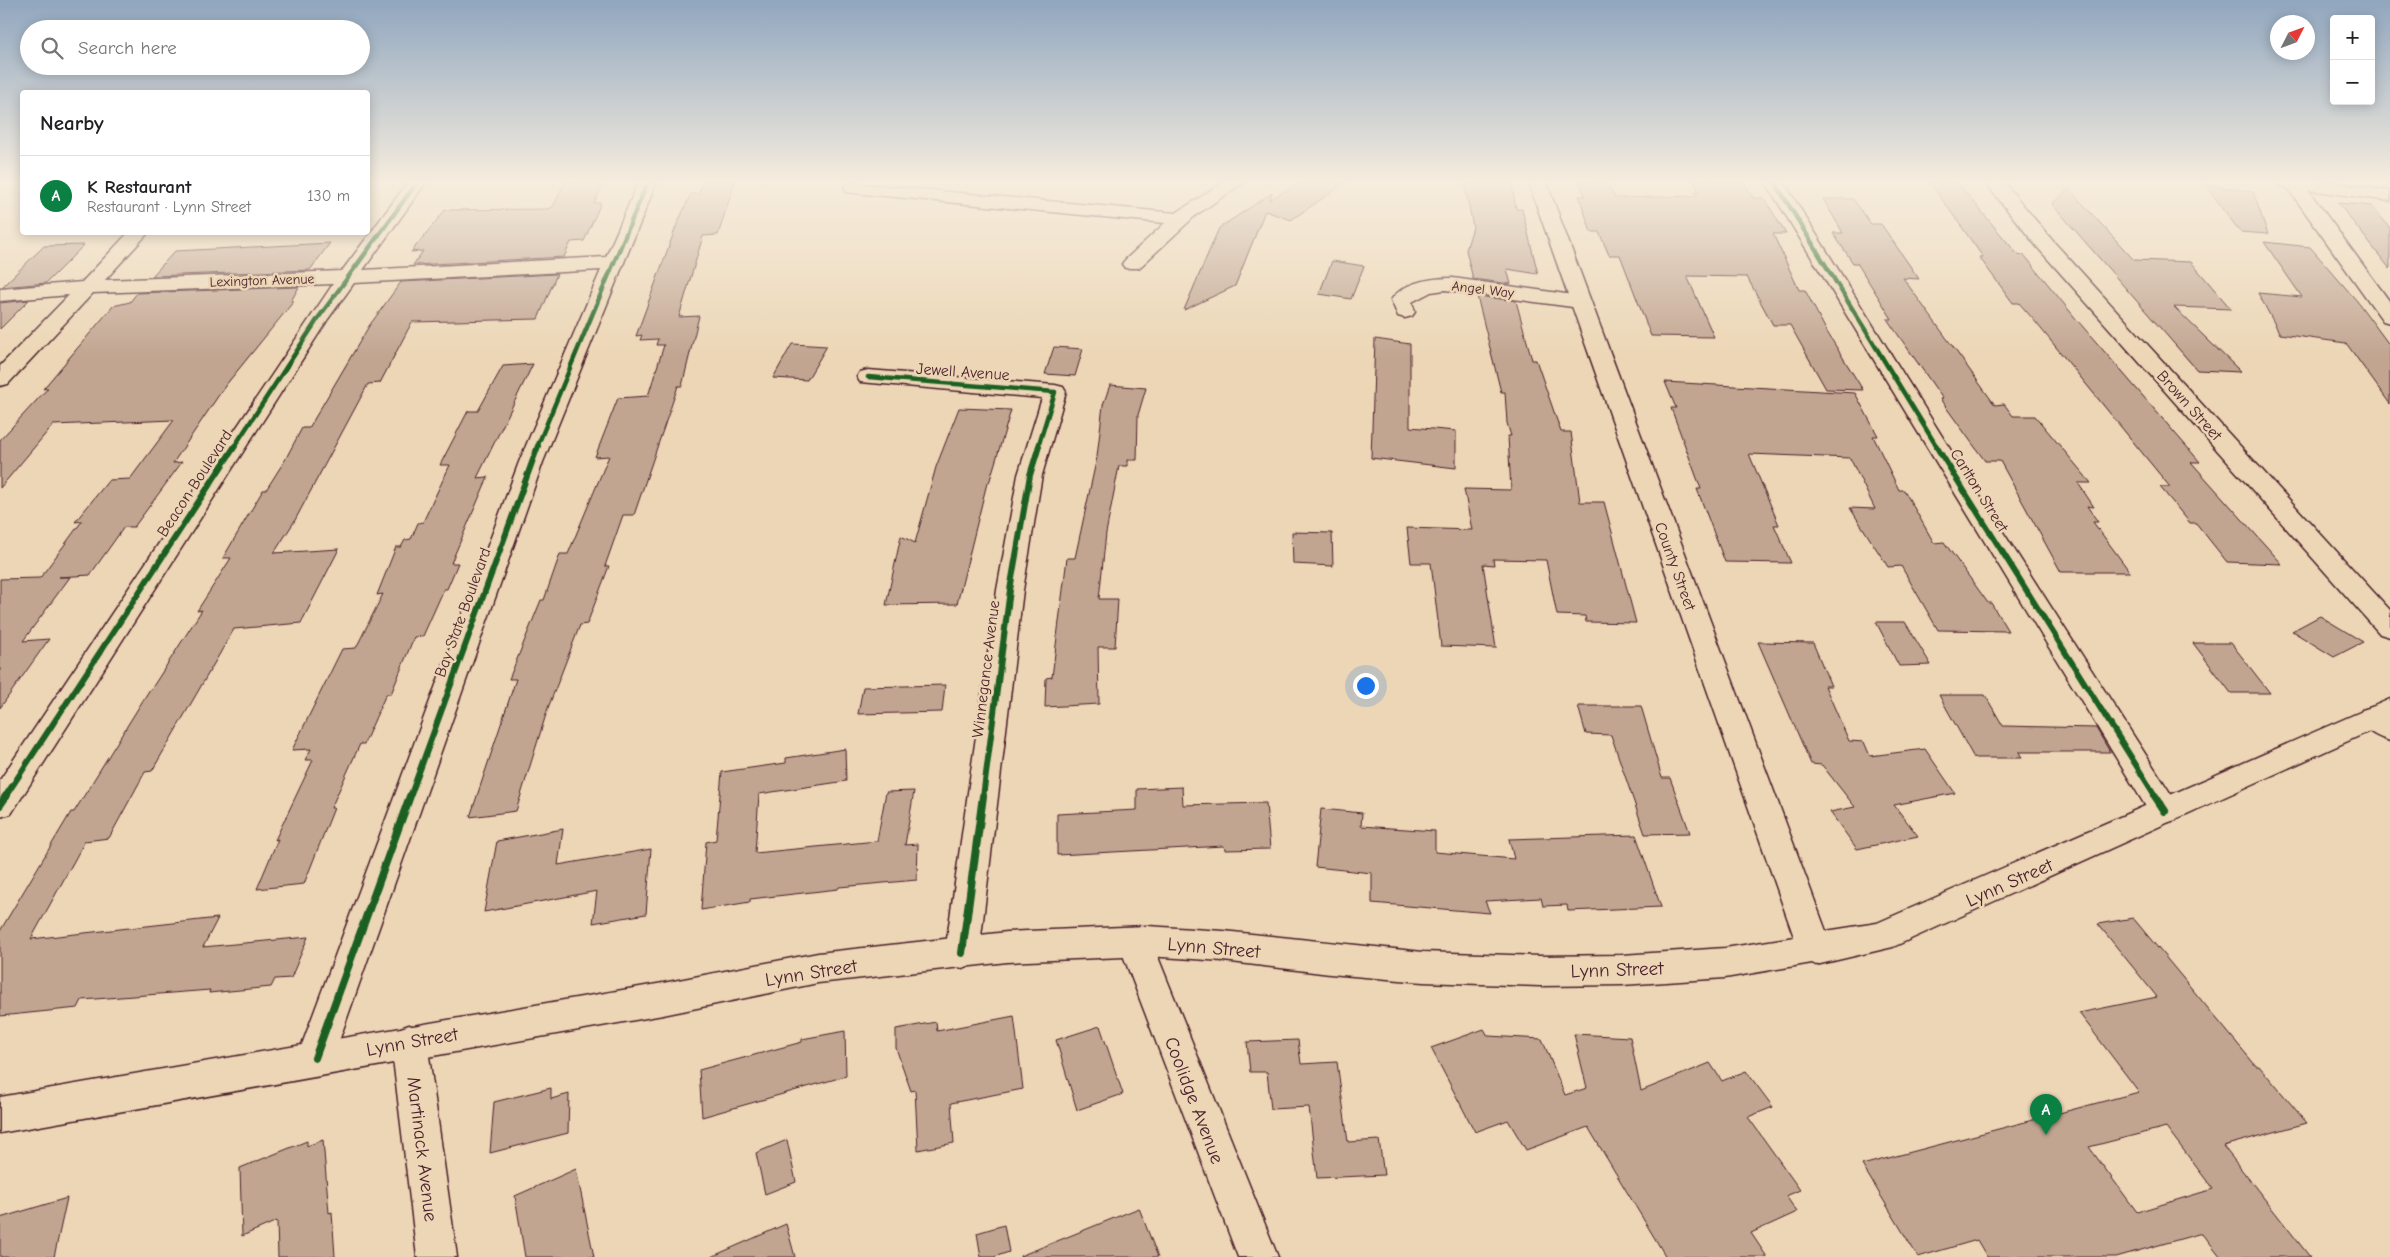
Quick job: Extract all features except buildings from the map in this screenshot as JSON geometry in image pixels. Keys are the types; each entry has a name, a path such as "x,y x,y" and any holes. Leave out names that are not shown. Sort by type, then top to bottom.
{"street":[{"path":"0,379 133,240"},
{"name":"Beacon Boulevard","path":"0,805 319,317 375,240"},
{"name":"Bay State Boulevard","path":"314,1058 531,462 623,240"},
{"path":"1132,264 1158,240"},
{"name":"County Street","path":"1558,240 1816,950"},
{"name":"Carlton Street","path":"1810,240 1943,457 2165,811"},
{"name":"Brown Street","path":"2041,240 2390,627"},
{"path":"2332,240 2390,317"},
{"name":"Lexington Avenue","path":"0,295 88,287 347,277 614,262"},
{"name":"Angel Way","path":"1405,312 1401,300 1410,293 1434,284 1452,284 1580,302"},
{"name":"Jewell Avenue","path":"868,377 1055,392"},
{"name":"Winnegance Avenue","path":"962,952 1010,590 1030,475 1055,392"},
{"name":"Lynn Street","path":"0,1115 314,1058 663,999 818,968 1008,947 1135,942 1223,946 1330,959 1423,967 1519,971 1622,970 1725,963 1816,950 1881,937 2165,811 2384,719"},
{"name":"Coolidge Avenue","path":"1135,942 1258,1257"},
{"name":"Martinack Avenue","path":"409,1042 437,1257"}],"cycle path":[{"path":"0,805 319,317 375,240"},
{"path":"315,1058 531,462 624,240"},
{"path":"1810,240 1948,465 2165,811"},
{"path":"868,377 1055,392 1030,475 1010,590 962,953"}],"place":[{"name":"K Restaurant","path":"2046,1135"}]}
